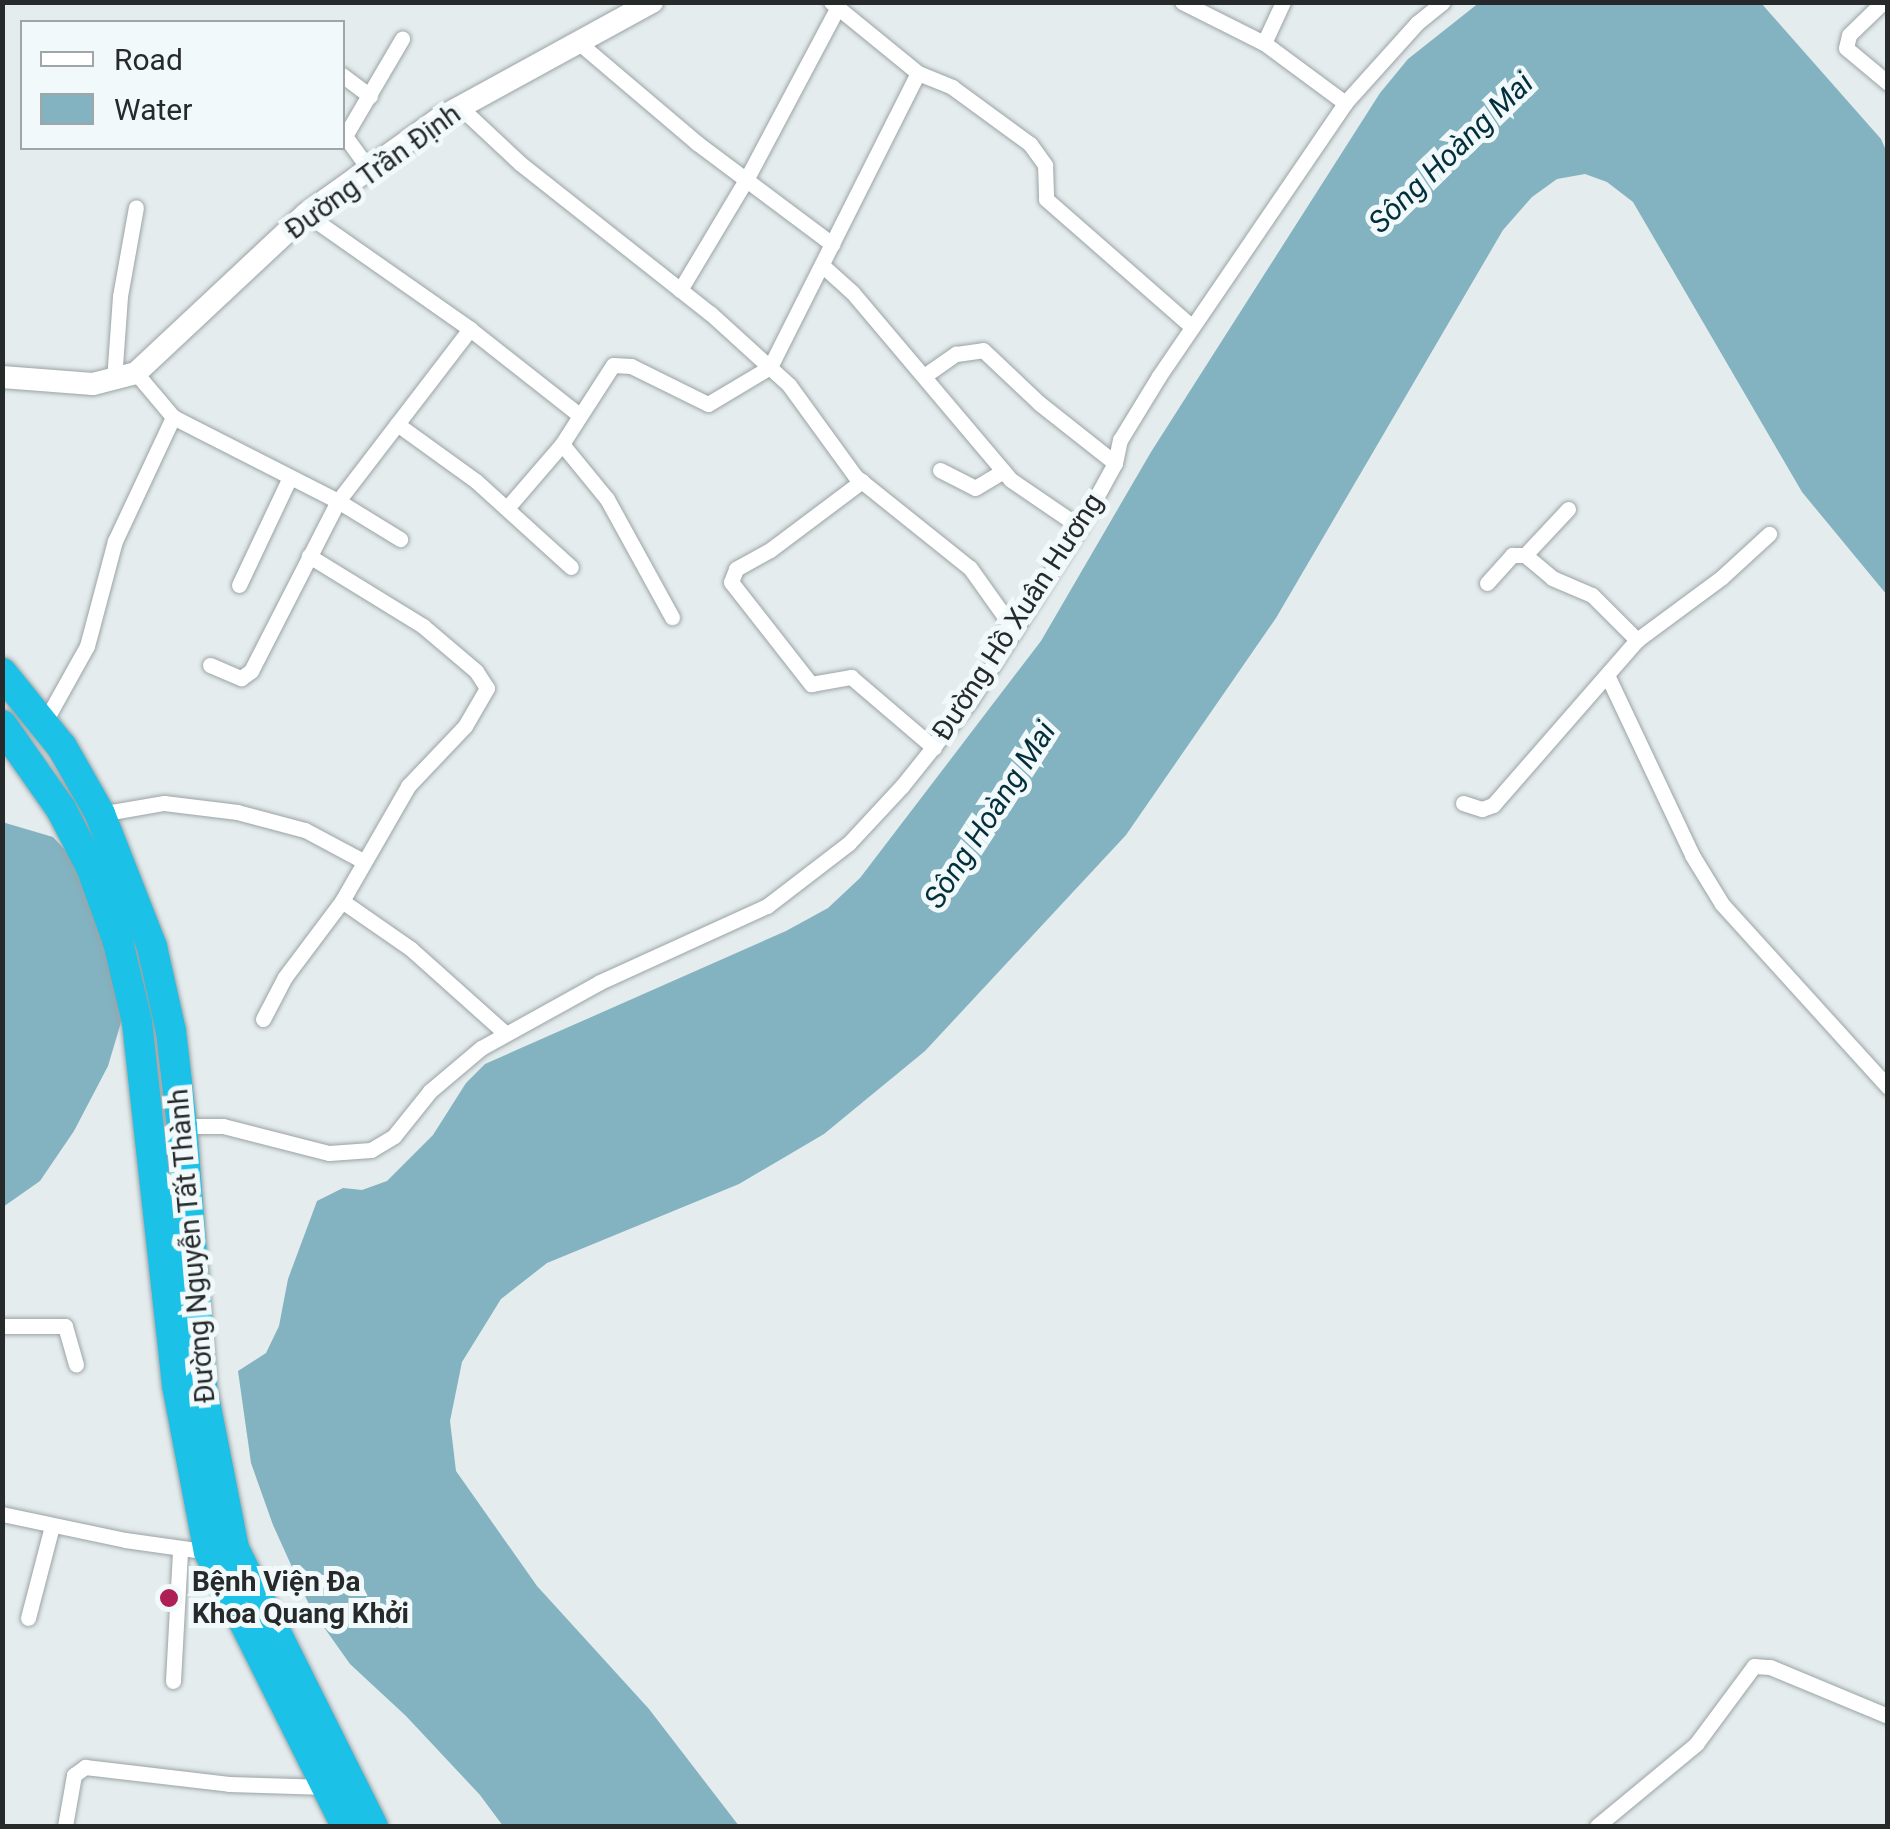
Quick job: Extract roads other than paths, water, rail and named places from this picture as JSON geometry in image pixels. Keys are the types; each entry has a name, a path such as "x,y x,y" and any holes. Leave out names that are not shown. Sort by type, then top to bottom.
{"highway":[{"name":"Đường Nguyễn Tất Thành","path":"2,674 43,724 100,814 152,947 171,1031 182,1126 202,1387 208,1550 373,1826"},
{"name":"Đường Nguyễn Tất Thành","path":"2,726 61,809 90,866 118,942 137,1022 178,1386 208,1550 346,1826"}],"main road":[{"name":"Đường Trần Định","path":"125,376 306,214 460,107 652,2"},
{"path":"2,378 92,384 125,376"}],"street":[{"path":"1182,2 1264,43 1346,103"},
{"path":"1217,19 1225,2"},
{"path":"1264,43 1283,2"},
{"name":"Đường Hồ Xuân Hương","path":"182,1126 223,1126 329,1153 371,1150 394,1136 446,1076 505,1034 600,982 768,906 849,843 934,748 1015,632 1115,463 1120,440 1191,326 1246,253 1346,103 1417,23 1442,2"},
{"path":"1882,2 1848,36 1846,48 1888,83"},
{"path":"680,290 747,178 835,5 918,73 952,87 1030,144 1045,165 1046,199 1191,326"},
{"path":"345,138 402,39"},
{"path":"578,42 832,244"},
{"path":"507,508 562,444 578,414 617,364 631,366 708,404 770,367 918,73"},
{"path":"345,77 370,96"},
{"path":"460,107 521,164 770,367 812,412 862,481 970,568 1015,632"},
{"path":"345,141 371,172"},
{"path":"136,206 121,284 125,376 173,417 338,501 400,539"},
{"path":"306,214 470,329 578,414"},
{"path":"824,266 852,292 1003,471 1080,526"},
{"path":"210,665 241,678 247,676 338,501 470,329"},
{"path":"924,376 956,354 983,350 1038,403 1115,463"},
{"path":"43,724 87,646 115,540 173,417"},
{"path":"396,424 507,508 571,568"},
{"path":"562,444 607,499 672,617"},
{"path":"940,470 975,488 1003,471"},
{"path":"238,585 290,478"},
{"path":"862,481 782,541 736,569 730,582 811,684 851,677 934,748"},
{"path":"1526,555 1568,509"},
{"path":"1463,803 1482,809 1493,805 1637,640 1722,578 1768,534"},
{"path":"1487,583 1512,555 1526,555 1552,578 1592,595 1637,640"},
{"path":"263,1019 285,977 342,900 408,786 466,726 488,688 476,671 423,626 309,556"},
{"path":"1608,677 1714,893 1742,930 1888,1087"},
{"path":"100,814 164,803 238,812 306,830 363,861"},
{"path":"342,900 411,949 505,1034"},
{"path":"2,1326 65,1326 76,1364"},
{"path":"2,1514 52,1526 208,1550 174,1681"},
{"path":"28,1618 52,1526"},
{"path":"1597,1826 1696,1744 1754,1666 1770,1667 1888,1716"},
{"path":"65,1826 74,1775 85,1767 278,1788 328,1787"}],"water":[{"name":"Sông Hoàng Mai","path":"1480,2 1761,3 1881,139 1888,155 1887,595 1802,492 1633,202 1607,182 1585,174 1557,179 1532,197 1503,230 1276,618 1126,835 925,1051 824,1134 739,1184 547,1263 501,1299 462,1362 450,1421 456,1471 537,1586 649,1709 739,1826 503,1826 480,1795 406,1716 350,1664 311,1609 273,1525 251,1463 238,1371 266,1353 279,1326 288,1279 317,1201 343,1188 362,1190 387,1181 433,1135 466,1083 485,1064 786,931 828,908 860,878 1041,641 1151,452 1380,93 1408,59"},
{"path":"2,822 53,837 68,853 118,966 125,1009 108,1066 74,1131 40,1181 3,1207"}],"place":[{"name":"Bệnh Viện Đa Khoa Quang Khởi","path":"169,1598"}]}
